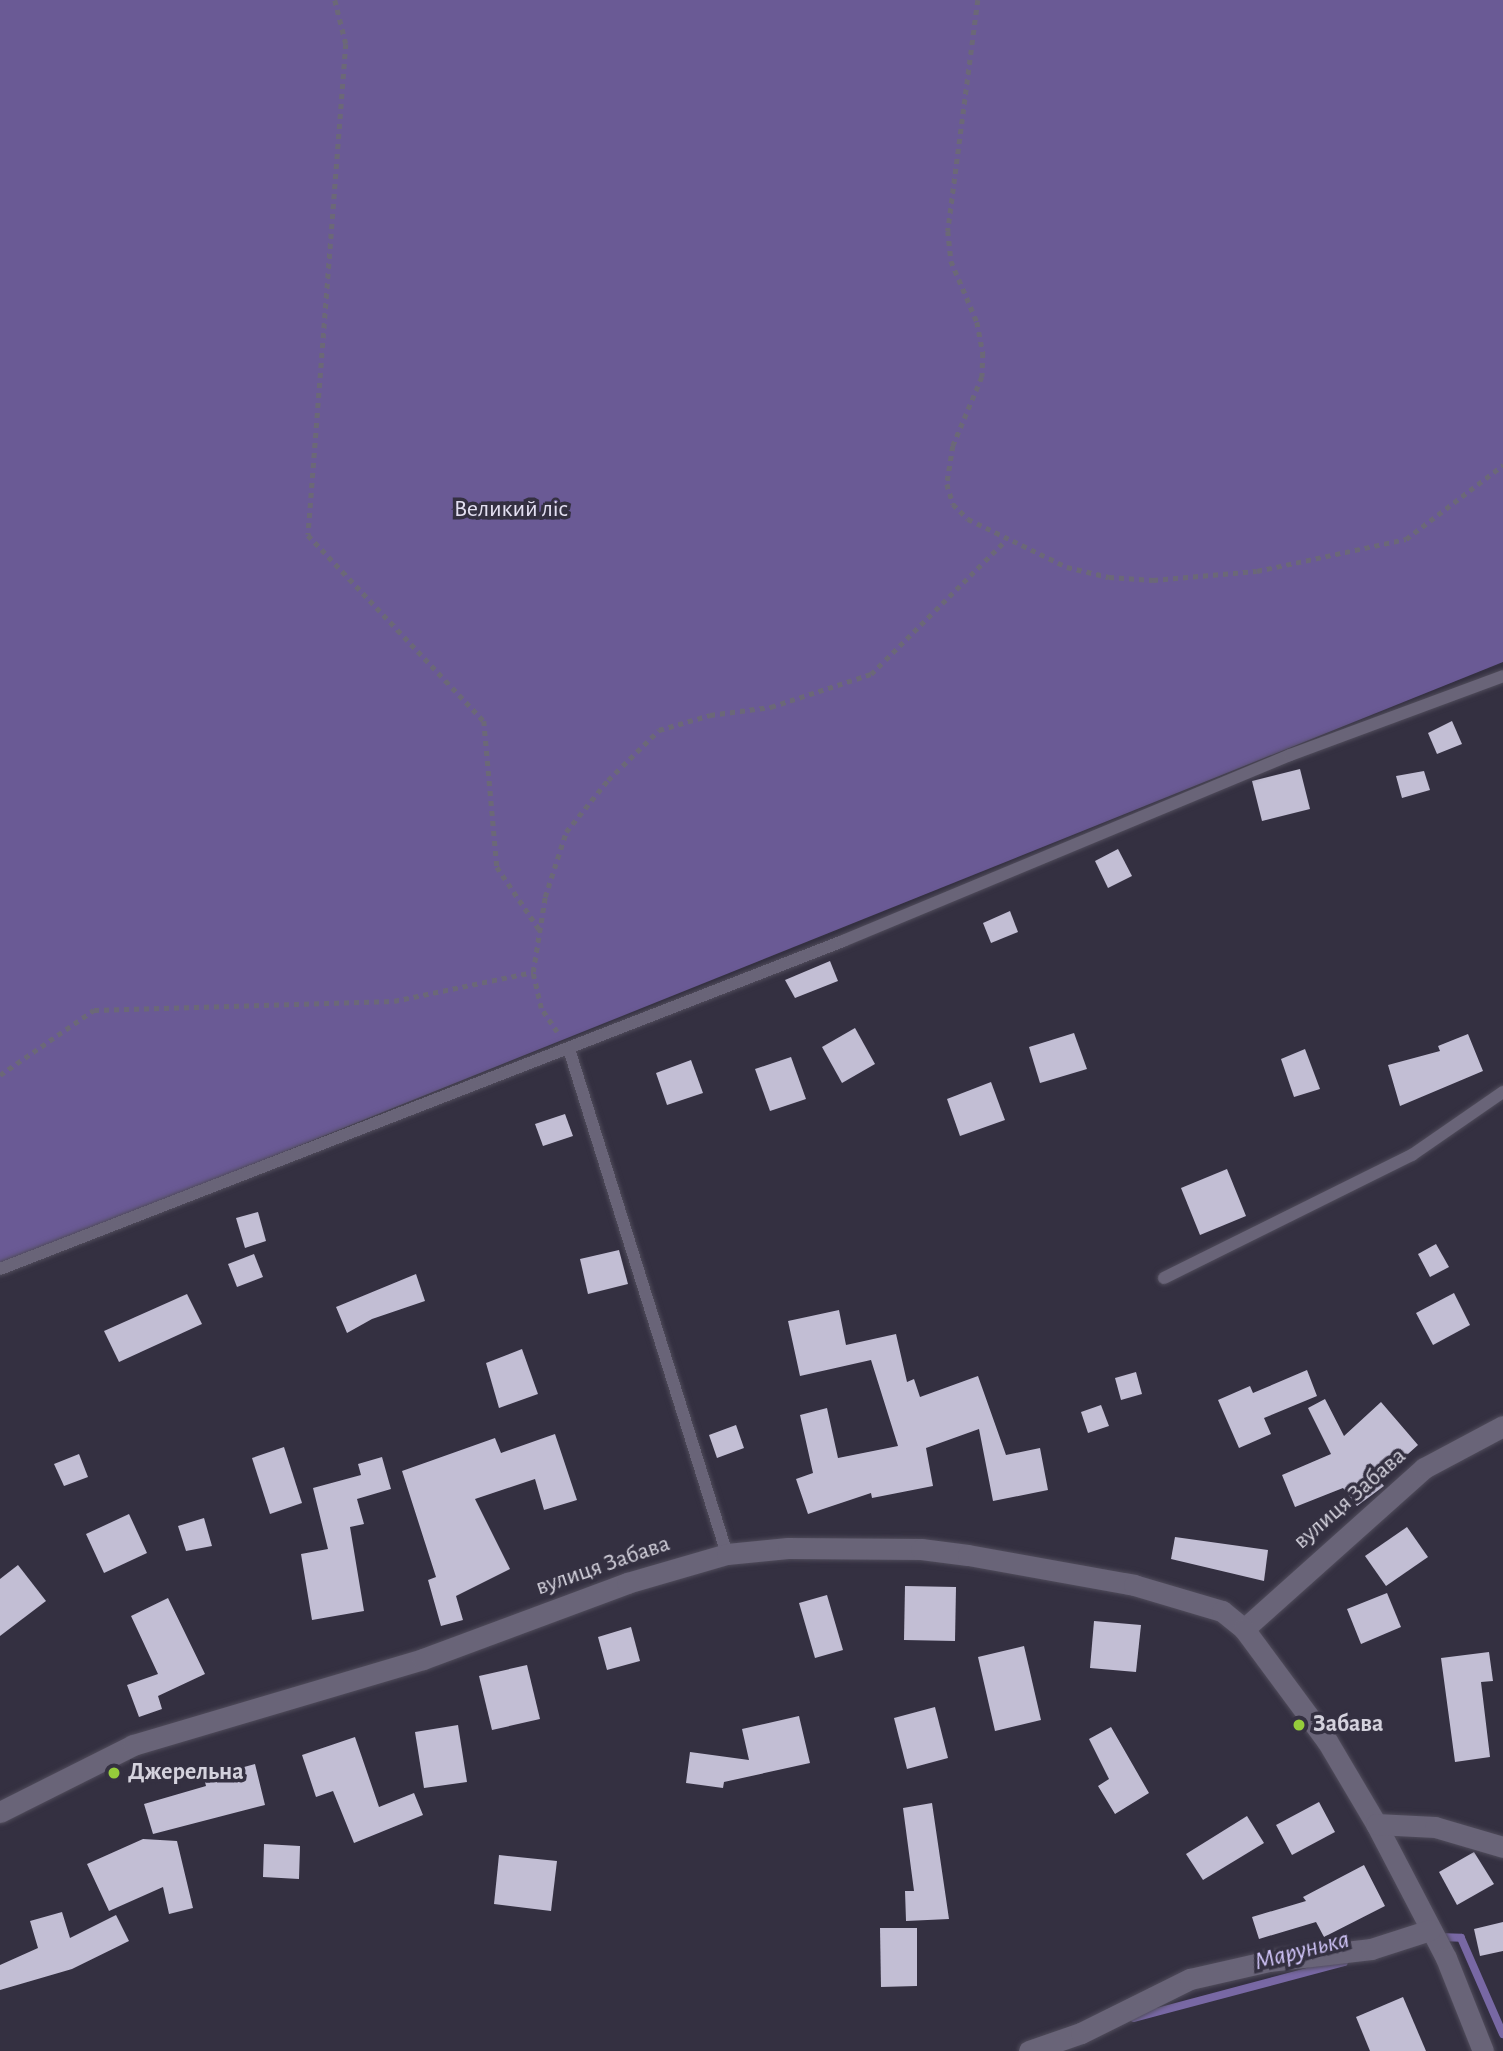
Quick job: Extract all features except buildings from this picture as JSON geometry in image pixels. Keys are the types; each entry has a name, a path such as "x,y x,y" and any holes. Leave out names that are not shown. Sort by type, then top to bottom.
{"street":[{"name":"вулиця Забава","path":"1244,1629 1424,1468 1503,1426"},
{"name":"вулиця Забава","path":"0,1812 133,1745 423,1659 627,1583 727,1554 788,1548 921,1549 968,1555 1135,1586 1222,1611 1244,1629 1327,1741 1376,1824 1446,1958 1483,2051"},
{"path":"1376,1824 1435,1827 1503,1847"},
{"path":"1029,2051 1081,2033 1190,1979 1269,1961 1371,1949 1431,1933"}],"lane":[{"path":"0,1269 569,1049 1290,755 1503,676"},
{"path":"569,1049 727,1554"},
{"path":"1164,1278 1412,1155 1503,1092"}],"path":[{"path":"335,0 346,44 308,534 484,721 497,867 539,929"},
{"path":"978,0 947,231 951,261 977,322 982,377 953,446 947,484 953,504 968,519 1006,540 1109,577 1153,580 1257,571 1406,539 1503,466"},
{"path":"569,1049 541,1008 533,972 539,929 566,832 659,730 710,715 771,707 871,674 962,578 1006,540"},
{"path":"0,1075 94,1010 394,1002 533,972"}],"green space":[{"name":"Великий ліс","path":"0,0 1503,0 1503,662 0,1266"}],"waterway":[{"name":"Марунька","path":"1438,1937 1461,1938 1503,2034"},
{"name":"Марунька","path":"1134,2018 1344,1962"}],"place":[{"name":"Забава","path":"1299,1725"},
{"name":"Джерельна","path":"114,1773"}]}
